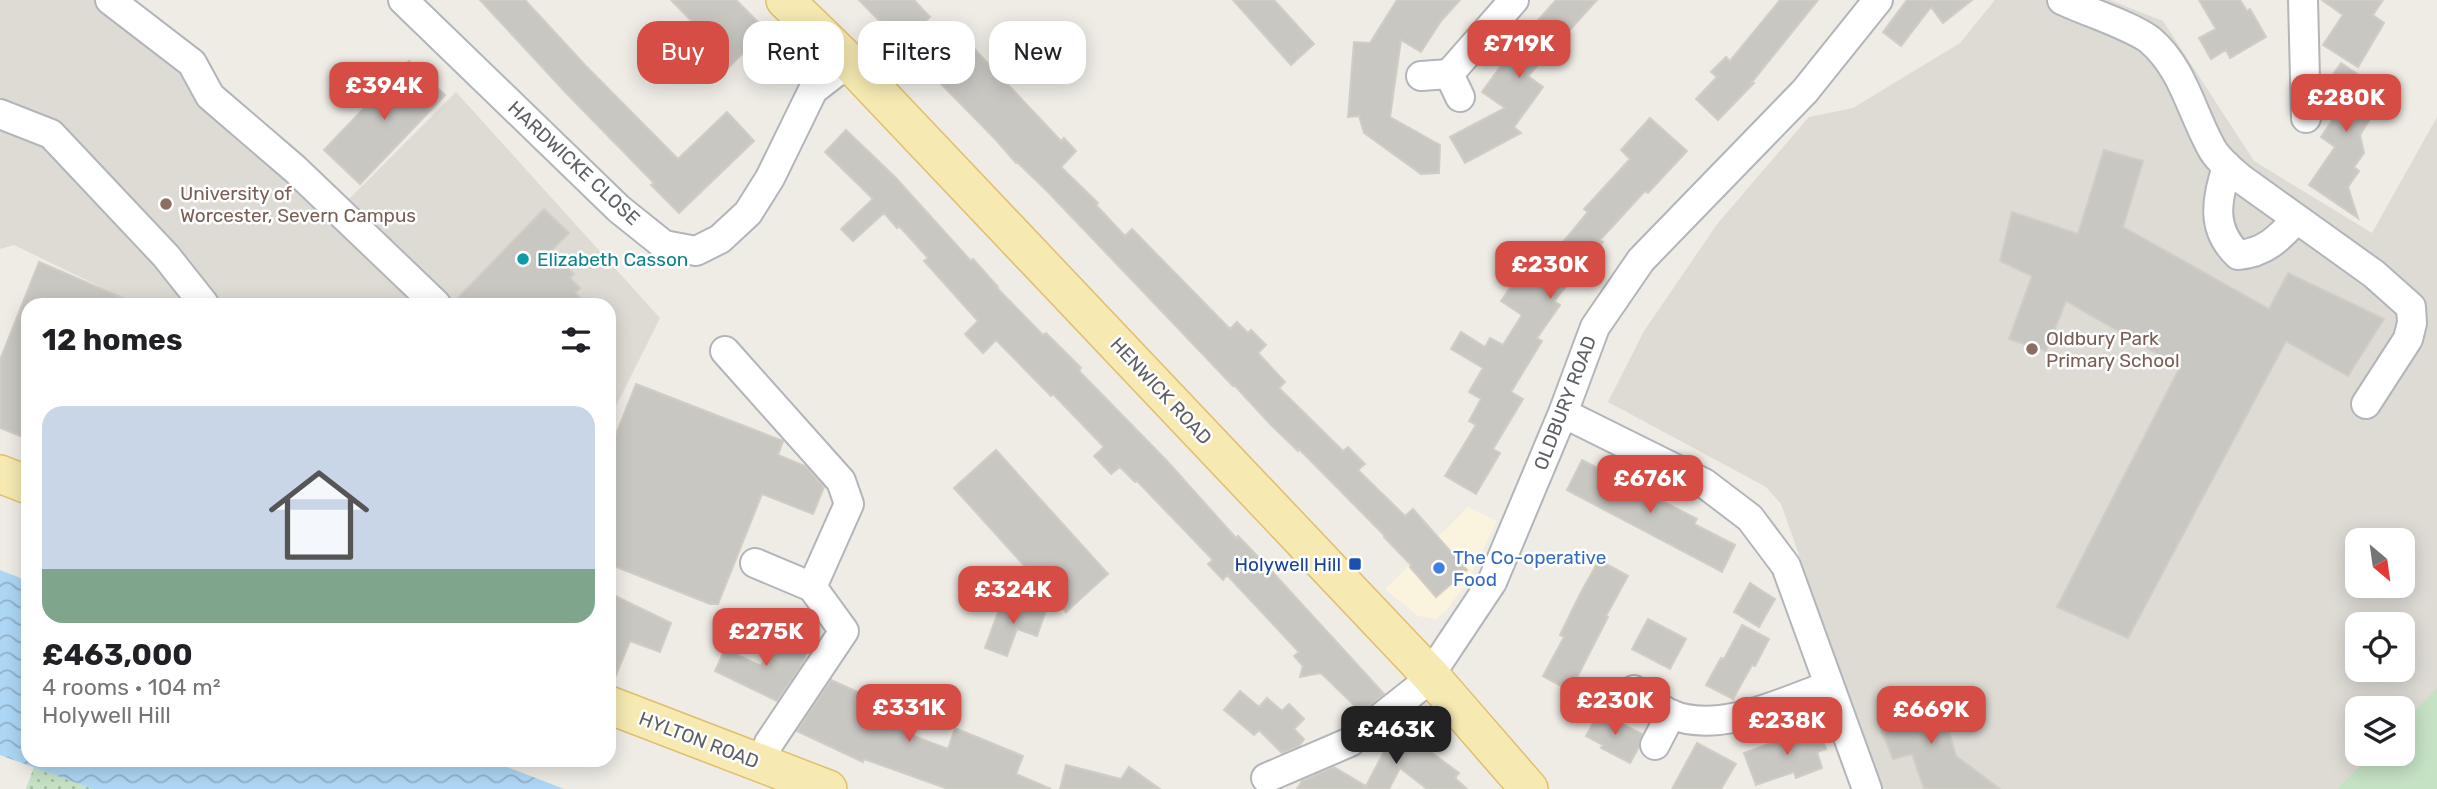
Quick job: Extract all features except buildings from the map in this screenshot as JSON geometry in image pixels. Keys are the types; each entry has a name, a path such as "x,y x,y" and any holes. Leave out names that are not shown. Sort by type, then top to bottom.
{"main road":[{"name":"HENWICK ROAD","path":"785,0 849,62 1430,675 1529,789"},
{"path":"0,474 21,482"},
{"name":"HYLTON ROAD","path":"616,708 828,789"}],"street":[{"path":"110,0 192,63 210,96 295,169 430,298"},
{"name":"HARDWICKE CLOSE","path":"403,0 619,209 664,245 696,251 720,239 748,214 770,178 813,90 849,62"},
{"path":"1443,82 1514,0"},
{"name":"OLDBURY ROAD","path":"1430,675 1492,582 1563,413 1595,327 1641,260 1805,91 1878,0"},
{"path":"2062,0 2149,40 2168,61 2188,93 2211,149 2227,166 2374,274 2411,307 2412,323 2408,339 2366,404"},
{"path":"2303,2 2306,118"},
{"path":"0,114 51,134 166,256 199,298"},
{"path":"2227,166 2218,197 2218,214 2221,232 2238,255 2253,254 2268,247 2297,219"},
{"path":"725,351 841,481 849,505 812,587"},
{"path":"1563,413 1704,483 1750,518 1786,566 1867,789"},
{"path":"755,563 812,587 844,631 769,743 761,764"},
{"path":"1266,778 1350,742 1417,690 1430,675"},
{"path":"1634,690 1671,714 1704,721 1729,720 1828,686"},
{"path":"1655,746 1671,714"}],"shaded area":[{"name":"University of Worcester, Severn Campus","path":"0,0 110,0 338,210 456,92 660,318 616,406 616,298 124,298 14,245 0,249"},
{"name":"Oldbury Park Primary School","path":"1995,0 2110,0 2163,21 2254,161 2372,233 2437,117 2437,789 1882,789 1781,504 1766,487 1608,402 1644,331 1718,223 1809,117 1853,108 1960,43"},
{"path":"1468,507 1497,521 1466,584 1446,611 1436,619 1418,616 1385,589"}],"green space":[{"path":"2437,688 2437,789 2337,789 2360,766 2415,766 2415,711"},
{"path":"34,767 93,789 26,789"}],"water":[{"path":"0,570 21,578 21,763 0,755"},
{"path":"33,767 507,767 564,789 93,789"}],"place":[{"name":"University of Worcester, Severn Campus","path":"166,204"},
{"name":"Elizabeth Casson","path":"523,259"},
{"name":"Oldbury Park Primary School","path":"2032,349"},
{"name":"Holywell Hill","path":"1355,564"},
{"name":"The Co-operative Food","path":"1439,568"}]}
